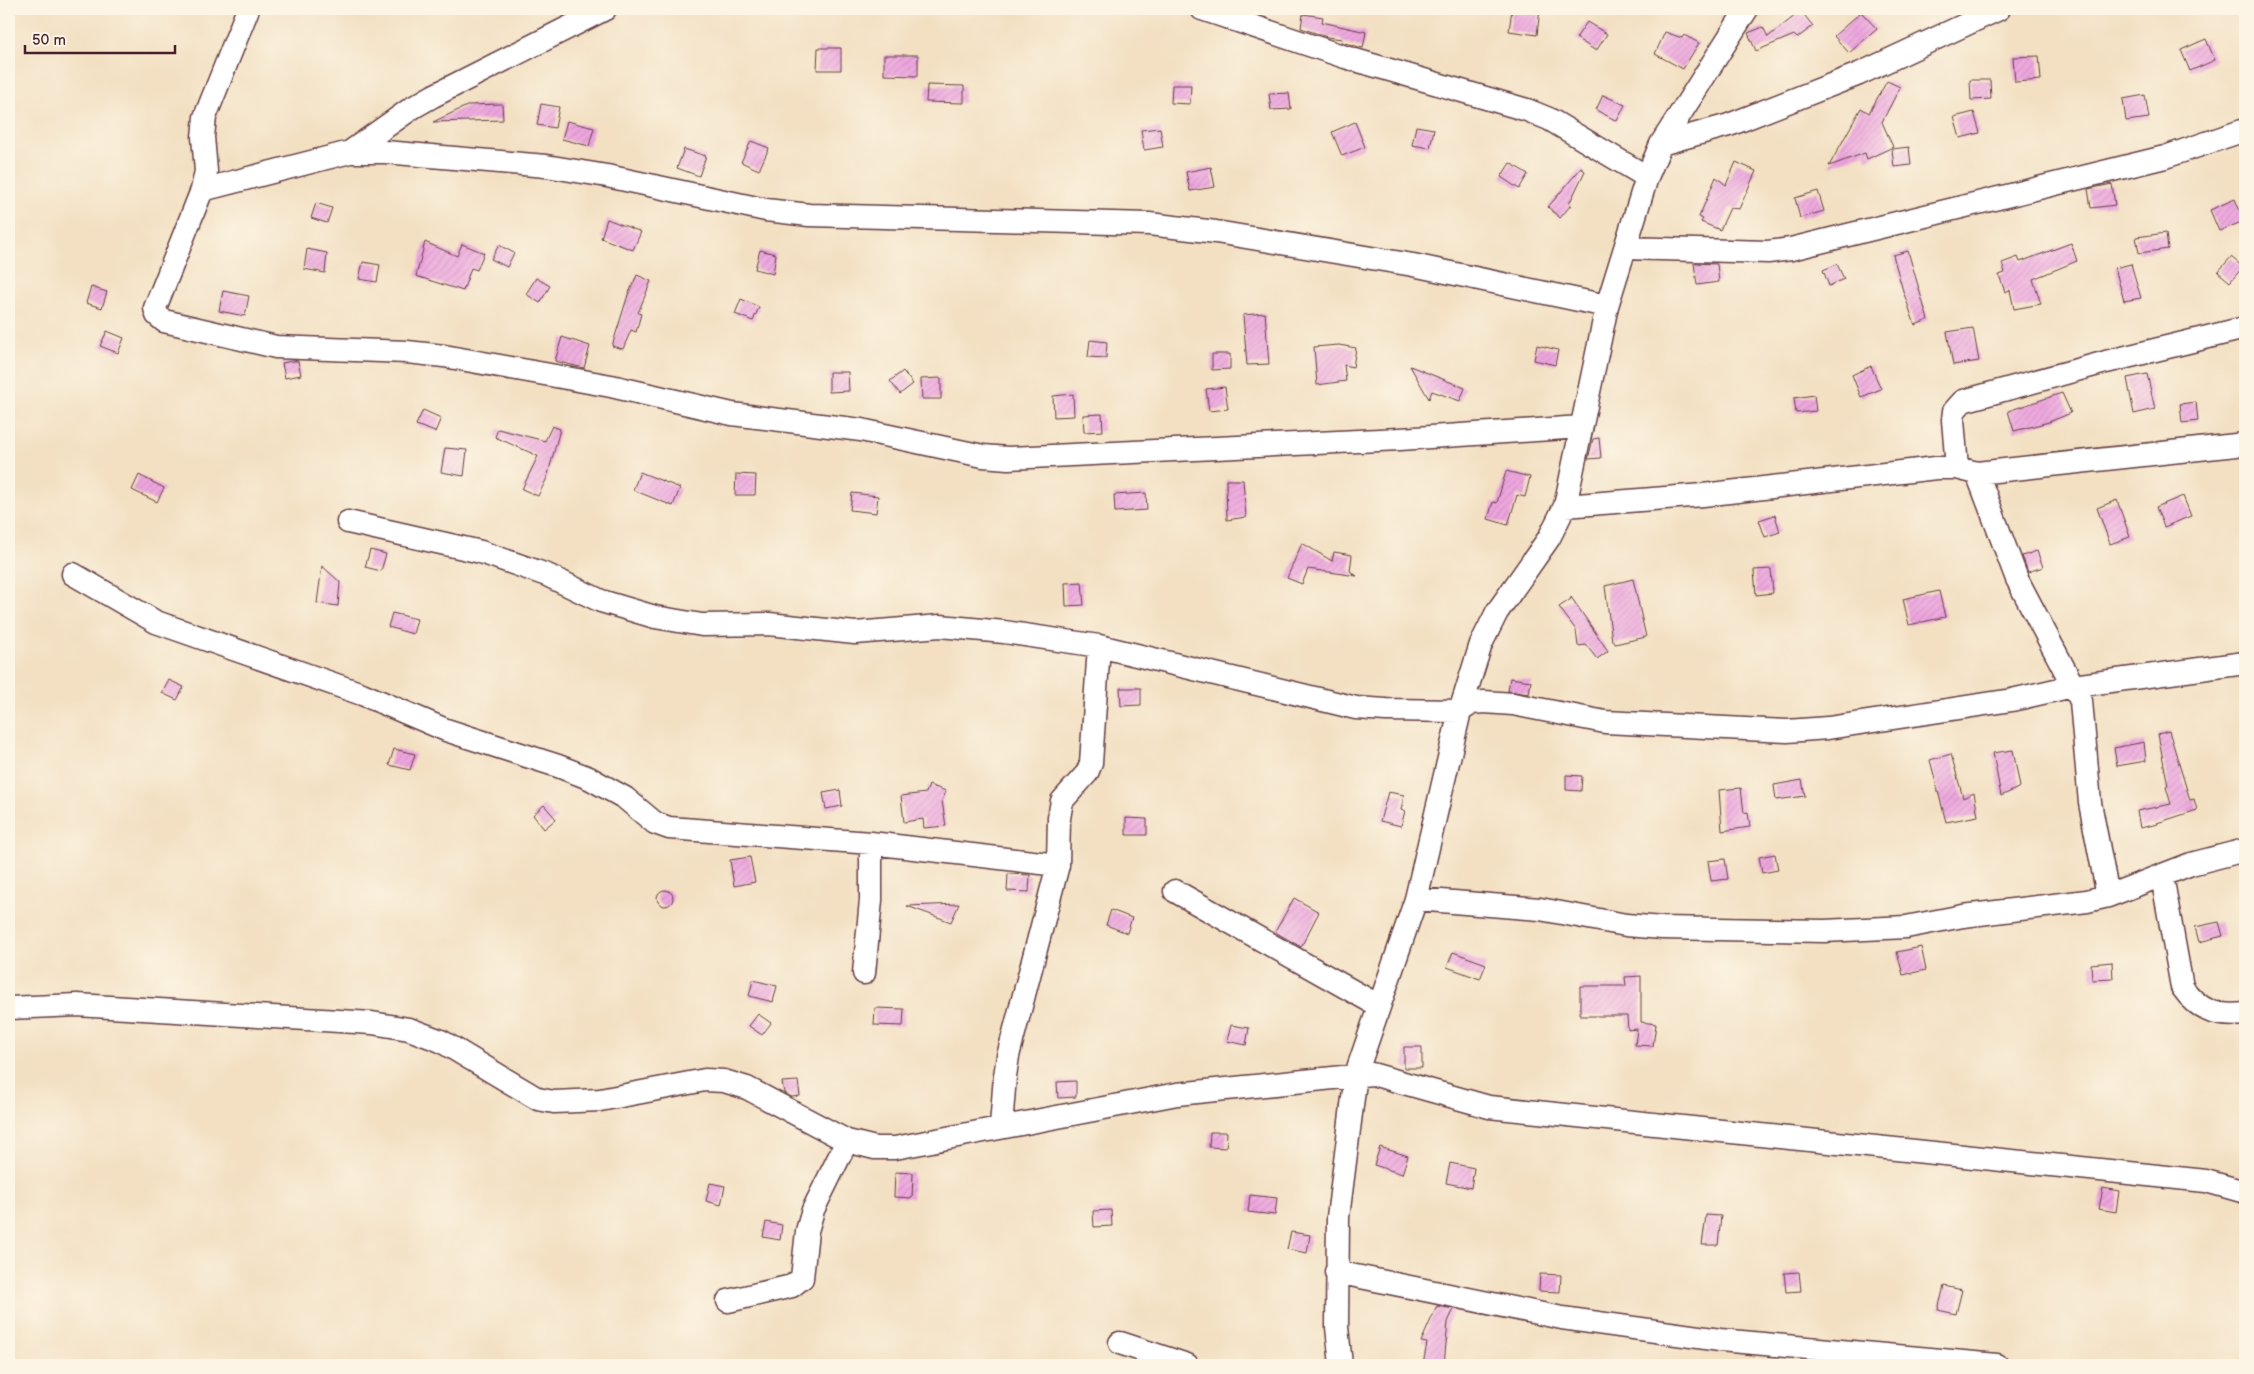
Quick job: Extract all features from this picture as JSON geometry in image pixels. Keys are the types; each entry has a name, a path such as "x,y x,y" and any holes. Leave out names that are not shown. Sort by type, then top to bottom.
{"street":[{"path":"248,9 205,117 203,137 206,171 202,190 155,308 157,315 164,321 276,348 407,352 444,356 611,386 732,414 861,430 983,456 1008,458 1400,439 1581,427"},
{"path":"350,152 412,108 433,96 605,9"},
{"path":"1202,9 1345,57 1528,110 1549,119 1647,177"},
{"path":"1342,1364 1337,1327 1338,1217 1356,1074 1416,899 1460,711 1481,644 1497,612 1550,538 1565,506 1607,306 1647,177 1661,144 1746,9"},
{"path":"1661,144 1729,125 1859,74 1999,9"},
{"path":"1625,248 1768,252 1791,249 2165,157 2245,130"},
{"path":"202,190 350,152 385,152 546,166 607,176 766,210 809,215 1149,224 1216,232 1413,265 1607,306"},
{"path":"2108,896 2090,803 2084,717 2081,701 2017,579 1967,470 1952,420 1954,411 1963,401 2106,362 2245,328"},
{"path":"1565,506 1703,495 1936,468 1967,470 2245,444"},
{"path":"348,522 481,552 547,575 601,602 655,617 702,625 769,624 855,633 940,626 1004,632 1099,646 1356,708 1460,711 1472,703 1484,702 1513,704 1605,722 1787,731 1828,728 2012,700 2073,686 2245,663"},
{"path":"73,574 156,622 362,694 446,730 558,766 588,778 625,798 655,823 669,828 871,843 1058,865"},
{"path":"1001,1126 1004,1076 1008,1056 1058,865 1059,818 1062,801 1087,773 1091,763 1099,646"},
{"path":"864,973 871,900 871,843"},
{"path":"1416,899 1540,909 1626,925 1662,928 1824,931 1906,926 1963,916 2087,901 2108,896 2190,864 2245,850"},
{"path":"2162,876 2182,988 2193,1003 2210,1013 2245,1014"},
{"path":"1175,890 1380,1006"},
{"path":"9,1008 77,1004 372,1023 400,1028 441,1041 538,1099 554,1102 600,1100 705,1080 724,1081 747,1088 847,1141 875,1148 895,1148 1001,1126 1177,1094 1356,1074 1372,1074 1489,1107 2196,1180 2245,1192"},
{"path":"728,1301 792,1286 802,1278 807,1231 813,1210 847,1141"},
{"path":"1336,1272 1562,1318 1720,1340 1997,1365"},
{"path":"1120,1343 1187,1365"}],"building":[{"path":"1512,9 1540,9 1537,35 1509,31"},
{"path":"1801,11 1813,26 1797,38 1794,35 1756,51 1748,33 1763,27 1768,37"},
{"path":"1861,12 1877,29 1849,53 1834,36"},
{"path":"1303,14 1323,17 1322,22 1366,32 1363,48 1341,42 1342,39 1327,37 1301,28"},
{"path":"1587,22 1607,34 1596,51 1576,38"},
{"path":"1665,32 1682,38 1684,35 1699,43 1683,69 1655,54"},
{"path":"2206,39 2215,60 2190,71 2181,50"},
{"path":"818,48 841,48 841,70 817,70"},
{"path":"884,55 918,55 918,76 884,75"},
{"path":"2039,56 2041,80 2015,82 2013,57"},
{"path":"1970,80 1990,80 1991,99 1971,100"},
{"path":"1887,81 1900,87 1882,122 1893,147 1867,159 1865,153 1829,166 1861,108 1869,113"},
{"path":"927,85 964,86 964,103 926,102"},
{"path":"1172,85 1191,85 1190,104 1171,103"},
{"path":"1289,93 1291,109 1271,110 1269,94"},
{"path":"1603,95 1625,105 1617,121 1596,110"},
{"path":"2145,95 2149,118 2126,121 2123,99"},
{"path":"502,104 503,120 433,122 469,105"},
{"path":"541,104 559,107 555,128 537,125"},
{"path":"1974,112 1980,133 1960,138 1954,117"},
{"path":"567,121 594,128 589,146 562,139"},
{"path":"1355,122 1365,147 1342,156 1332,132"},
{"path":"1416,126 1434,129 1430,148 1412,145"},
{"path":"1160,128 1163,147 1144,150 1141,130"},
{"path":"751,141 769,148 759,170 741,162"},
{"path":"1909,147 1911,165 1894,167 1892,149"},
{"path":"684,149 706,156 699,176 677,168"},
{"path":"1736,162 1756,171 1739,209 1730,208 1720,230 1701,222 1703,219 1699,217 1716,177 1726,185"},
{"path":"1510,163 1528,174 1519,189 1501,177"},
{"path":"1211,167 1215,187 1190,191 1186,172"},
{"path":"1581,168 1585,171 1569,204 1571,205 1560,218 1548,207"},
{"path":"2112,184 2115,205 2091,208 2088,189"},
{"path":"1818,191 1824,211 1800,218 1795,198"},
{"path":"2235,199 2244,221 2219,231 2210,210"},
{"path":"316,203 332,208 327,223 311,218"},
{"path":"607,219 641,232 633,250 601,238"},
{"path":"2166,233 2168,249 2139,253 2136,237"},
{"path":"425,242 457,256 462,244 484,253 477,270 471,268 463,291 416,276"},
{"path":"2071,243 2077,261 2033,279 2041,304 2014,309 2010,290 2005,292 1999,275 2005,273 2002,263 2018,257 2020,262"},
{"path":"499,245 514,253 507,267 491,259"},
{"path":"307,249 327,253 325,273 304,269"},
{"path":"760,250 776,254 773,274 755,269"},
{"path":"1908,251 1928,320 1915,325 1893,255"},
{"path":"2231,257 2243,267 2230,282 2218,272"},
{"path":"363,262 380,265 377,282 359,279"},
{"path":"1694,263 1717,264 1719,282 1697,285"},
{"path":"1837,264 1844,279 1829,286 1823,270"},
{"path":"2131,264 2141,298 2124,301 2115,268"},
{"path":"637,275 651,281 638,313 641,314 636,332 631,330 623,349 612,346 628,295"},
{"path":"536,278 550,286 540,303 526,294"},
{"path":"91,287 107,292 102,308 86,303"},
{"path":"223,291 249,296 245,316 219,311"},
{"path":"741,299 759,307 753,321 735,314"},
{"path":"1265,313 1269,364 1247,365 1243,315"},
{"path":"1973,328 1979,361 1953,365 1947,332"},
{"path":"107,331 124,338 118,353 100,346"},
{"path":"562,337 590,346 584,368 555,361"},
{"path":"1090,340 1107,342 1106,358 1088,357"},
{"path":"1339,345 1356,348 1353,367 1344,365 1346,381 1317,385 1314,347"},
{"path":"1537,345 1558,350 1555,365 1534,360"},
{"path":"1212,354 1230,354 1230,369 1212,370"},
{"path":"298,361 301,375 285,378 282,363"},
{"path":"1410,366 1465,388 1460,401 1432,391 1429,399"},
{"path":"1871,366 1881,389 1861,397 1852,375"},
{"path":"903,371 913,384 900,394 890,381"},
{"path":"829,372 848,372 849,391 829,392"},
{"path":"2147,374 2155,409 2134,414 2127,378"},
{"path":"941,378 941,399 922,399 921,379"},
{"path":"1225,387 1228,409 1209,411 1206,389"},
{"path":"2062,393 2071,413 2049,422 2014,431 2008,411"},
{"path":"1073,394 1074,416 1054,417 1053,396"},
{"path":"1814,395 1816,411 1796,413 1794,398"},
{"path":"2196,402 2198,421 2182,423 2180,404"},
{"path":"423,410 441,418 435,432 416,425"},
{"path":"1102,414 1103,431 1084,432 1083,415"},
{"path":"552,426 560,429 547,478 538,496 522,489 538,456 495,437 498,429 545,441"},
{"path":"1599,438 1601,458 1588,459 1593,439"},
{"path":"445,448 467,450 464,476 441,472"},
{"path":"1506,471 1530,477 1525,497 1517,495 1508,525 1488,519 1493,502 1497,503"},
{"path":"640,472 680,488 673,506 633,490"},
{"path":"736,474 756,475 755,495 735,495"},
{"path":"139,475 164,488 157,502 132,490"},
{"path":"1226,480 1243,480 1246,517 1227,520"},
{"path":"852,493 878,496 876,513 850,510"},
{"path":"1146,493 1147,510 1115,512 1114,495"},
{"path":"2183,496 2191,516 2164,527 2156,507"},
{"path":"2117,500 2130,537 2110,544 2097,508"},
{"path":"1775,515 1780,532 1765,537 1759,520"},
{"path":"1302,543 1332,561 1334,552 1352,555 1350,571 1357,576 1308,569 1302,584 1287,578"},
{"path":"370,550 386,554 381,571 365,567"},
{"path":"2037,551 2043,567 2028,572 2022,556"},
{"path":"322,566 340,582 338,606 317,603"},
{"path":"1771,569 1773,593 1756,595 1754,570"},
{"path":"1633,579 1646,637 1615,644 1612,641 1605,586"},
{"path":"1082,582 1084,605 1066,606 1065,583"},
{"path":"1939,591 1945,617 1909,625 1903,599"},
{"path":"1571,597 1608,651 1597,659 1586,645 1578,646 1576,630 1559,607 1571,599"},
{"path":"392,613 417,619 413,634 388,627"},
{"path":"1510,678 1531,681 1529,694 1508,691"},
{"path":"169,680 184,687 177,700 162,693"},
{"path":"1120,688 1141,688 1141,705 1121,706"},
{"path":"2169,731 2190,800 2194,799 2197,810 2158,824 2140,828 2137,811 2171,804 2166,787 2168,786 2158,734"},
{"path":"2144,742 2146,761 2117,766 2114,748"},
{"path":"394,749 415,754 410,770 389,765"},
{"path":"2013,750 2020,787 2001,796 1993,753"},
{"path":"1951,754 1963,798 1974,793 1978,816 1946,822 1930,760"},
{"path":"1566,775 1582,776 1581,791 1566,790"},
{"path":"1802,780 1805,796 1776,800 1774,785"},
{"path":"929,785 946,791 942,801 946,826 924,828 923,819 904,822 901,796 926,793"},
{"path":"1741,788 1744,813 1748,812 1750,827 1722,831 1719,790"},
{"path":"840,790 842,806 826,809 823,793"},
{"path":"1388,792 1404,795 1401,810 1405,811 1401,826 1380,821"},
{"path":"544,805 556,819 544,829 533,815"},
{"path":"1126,818 1147,819 1147,835 1126,835"},
{"path":"1775,854 1778,870 1762,873 1759,857"},
{"path":"750,857 755,882 734,886 730,860"},
{"path":"1725,859 1728,879 1711,881 1708,861"},
{"path":"1008,874 1030,875 1029,892 1007,891"},
{"path":"665,890 671,892 673,898 671,904 665,906 659,904 657,898 659,892"},
{"path":"1294,898 1319,912 1301,947 1275,932"},
{"path":"959,904 951,922 907,906"},
{"path":"1111,910 1132,918 1127,933 1106,925"},
{"path":"2219,922 2223,936 2199,942 2195,927"},
{"path":"1921,947 1926,970 1903,975 1897,952"},
{"path":"1453,952 1486,964 1480,979 1447,967"},
{"path":"2112,962 2113,979 2092,980 2091,964"},
{"path":"1641,976 1641,1022 1656,1024 1653,1046 1635,1045 1637,1029 1628,1030 1627,1016 1580,1016 1580,986 1626,986 1625,977"},
{"path":"753,980 777,986 773,1002 749,996"},
{"path":"875,1008 904,1009 903,1026 874,1025"},
{"path":"758,1014 771,1023 762,1035 749,1026"},
{"path":"1231,1025 1249,1028 1246,1045 1227,1041"},
{"path":"1404,1047 1422,1047 1422,1068 1404,1068"},
{"path":"798,1081 800,1096 792,1097 784,1093 782,1082"},
{"path":"1076,1081 1076,1097 1058,1098 1057,1082"},
{"path":"1210,1132 1227,1132 1226,1148 1209,1147"},
{"path":"1380,1147 1408,1156 1402,1174 1374,1165"},
{"path":"1450,1163 1474,1168 1471,1188 1446,1183"},
{"path":"895,1172 913,1173 912,1198 894,1197"},
{"path":"710,1183 725,1186 721,1205 706,1201"},
{"path":"2103,1188 2119,1191 2116,1212 2099,1209"},
{"path":"1250,1195 1277,1198 1275,1215 1248,1212"},
{"path":"1111,1210 1112,1226 1094,1227 1093,1211"},
{"path":"1706,1215 1721,1216 1718,1245 1702,1245"},
{"path":"766,1222 782,1225 780,1240 763,1237"},
{"path":"1291,1232 1310,1235 1307,1253 1287,1249"},
{"path":"1799,1272 1801,1291 1786,1292 1784,1273"},
{"path":"1540,1274 1561,1275 1560,1292 1539,1291"},
{"path":"1944,1286 1962,1290 1956,1314 1938,1310"},
{"path":"1437,1306 1454,1309 1448,1322 1444,1365 1423,1365 1427,1343 1421,1342"}]}
